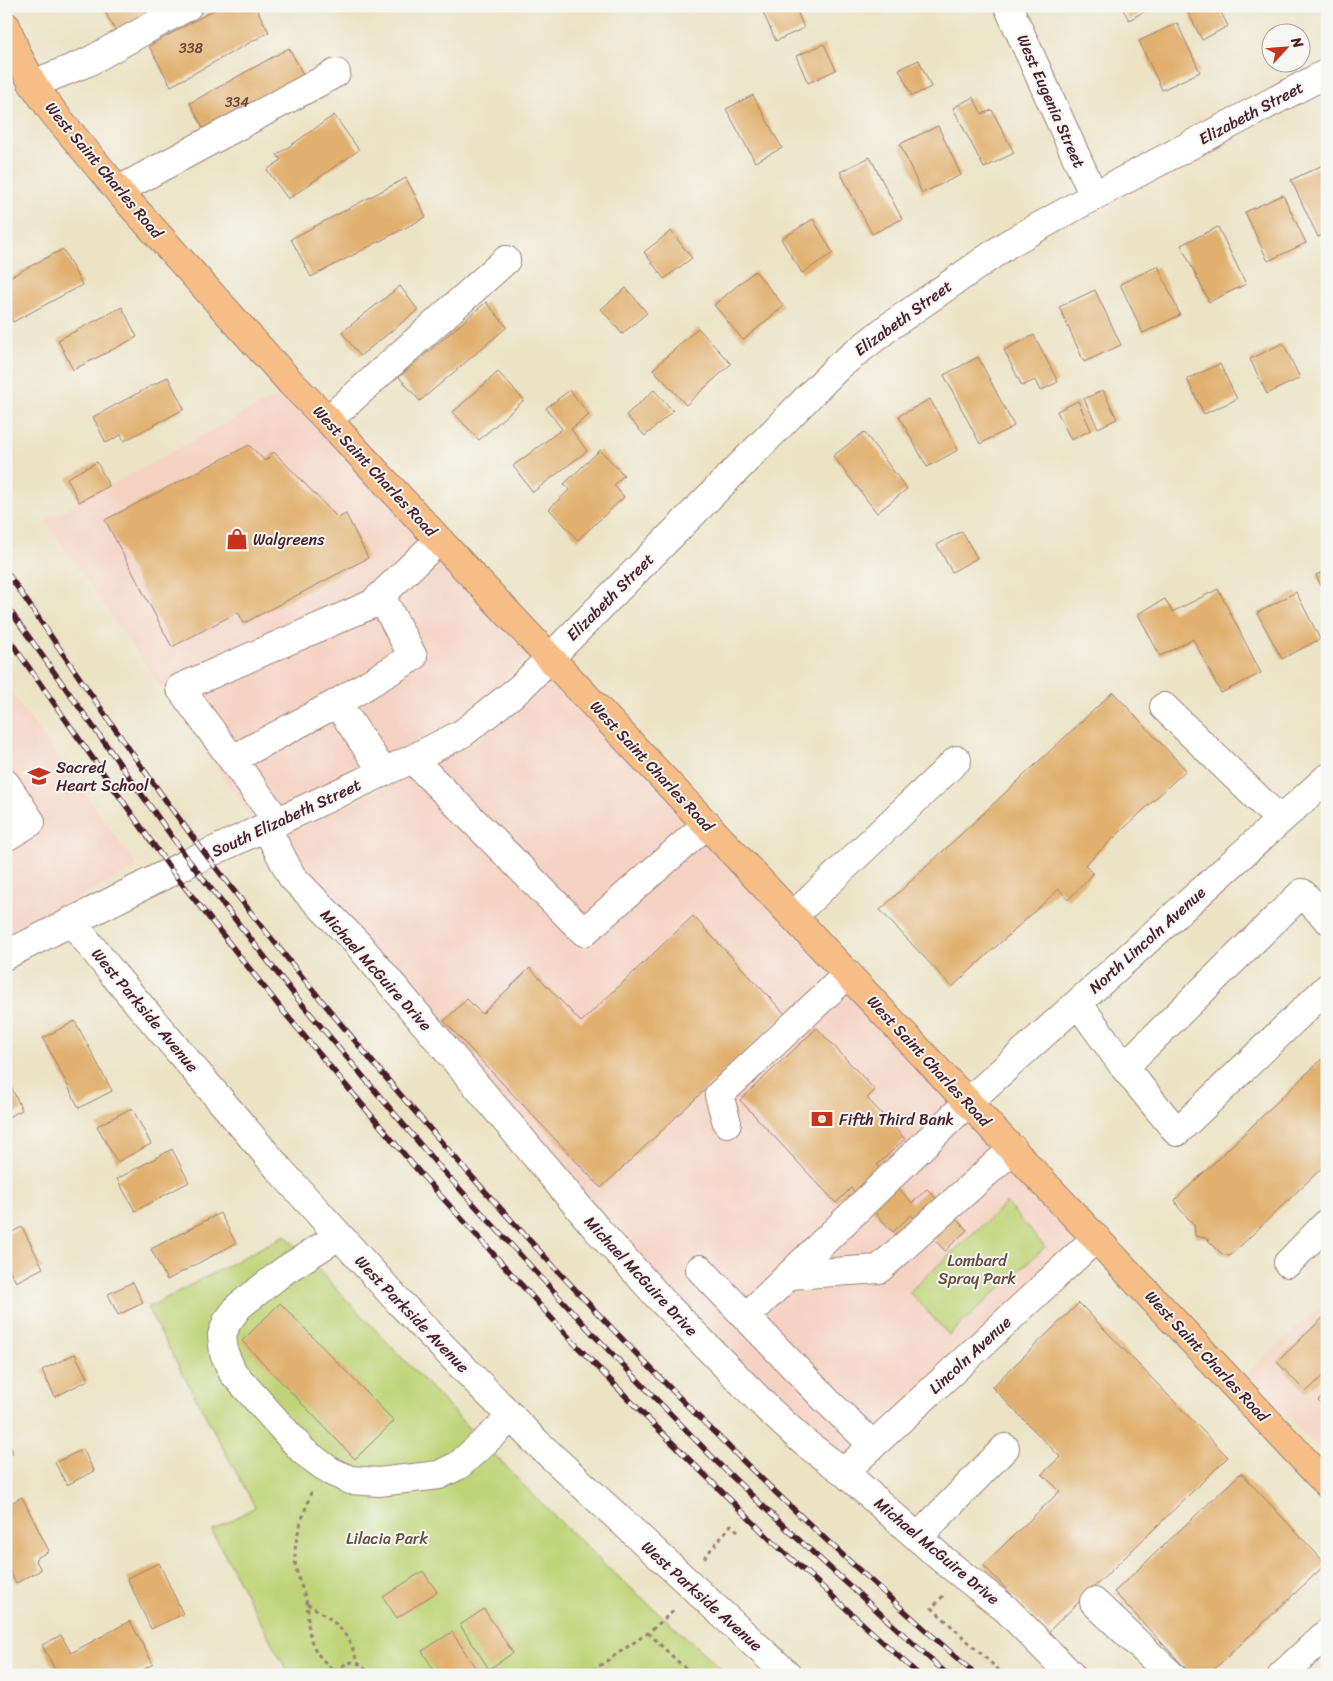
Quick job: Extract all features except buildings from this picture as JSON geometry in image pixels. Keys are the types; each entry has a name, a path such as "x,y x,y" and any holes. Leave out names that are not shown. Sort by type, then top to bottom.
{"main road":[{"name":"West Saint Charles Road","path":"7,28 17,54 33,84 53,112 119,190 291,384 328,420 1327,1484"}],"street":[{"path":"33,84 88,62 188,6"},
{"name":"West Eugenia Street","path":"1008,6 1094,196"},
{"path":"119,190 336,73"},
{"name":"Elizabeth Street","path":"550,658 839,366 890,326 1008,244 1094,196 1327,73"},
{"path":"328,420 506,260"},
{"path":"233,759 337,703 414,657 381,596 439,540"},
{"name":"Michael McGuire Drive","path":"381,596 372,604 180,688 233,759 272,824 292,878 357,943 602,1235 664,1303 769,1410 804,1442 844,1472 942,1558 1006,1610 1071,1675"},
{"name":"South Elizabeth Street","path":"10,945 71,921 190,862 412,759 463,733 520,688 550,658"},
{"path":"337,703 383,772"},
{"path":"1164,707 1280,820"},
{"path":"412,759 584,932 707,824"},
{"path":"793,916 957,760"},
{"name":"North Lincoln Avenue","path":"746,1317 968,1102 1327,778"},
{"path":"6,784 31,822 6,838"},
{"path":"1124,1067 1302,894 1327,919"},
{"name":"West Parkside Avenue","path":"71,921 114,975 279,1169 401,1304 534,1440 788,1675"},
{"path":"726,1123 719,1095 848,974"},
{"path":"1078,1003 1124,1067 1177,1132 1327,988"},
{"path":"790,1275 879,1269 1013,1150"},
{"path":"1288,1264 1327,1223"},
{"path":"339,1236 284,1270 239,1306 227,1322 222,1335 224,1353 233,1373 303,1451 330,1471 350,1480 379,1482 439,1475 459,1465 512,1417"},
{"name":"Lincoln Avenue","path":"844,1472 1096,1238"},
{"path":"700,1269 872,1445"},
{"path":"918,1537 1006,1448"},
{"path":"1094,1602 1171,1675"},
{"path":"1282,1675 1327,1633"}],"path":[{"path":"319,1464 298,1536 295,1555 297,1576 307,1604 311,1639 316,1653 339,1674 344,1665 357,1662"},
{"path":"719,1540 731,1525 740,1533"},
{"path":"963,1575 932,1608 1004,1675"},
{"path":"586,1675 648,1633 697,1591"},
{"path":"307,1604 326,1615 344,1632 353,1647 357,1662 366,1669 368,1675"},
{"path":"648,1633 692,1675"}],"shaded area":[{"path":"284,392 529,655 458,722 252,819 45,520"},
{"path":"550,674 1093,1252 858,1471 687,1314 300,875 282,836 388,787 481,739"},
{"name":"Sacred Heart School","path":"6,685 138,867 6,935"},
{"path":"1327,1299 1327,1458 1247,1373"}],"green space":[{"name":"Lombard Spray Park","path":"1006,1203 1045,1247 949,1335 909,1292"},
{"name":"Lilacia Park","path":"285,1235 531,1493 602,1562 728,1675 289,1675 212,1531 255,1507 147,1308"}],"railway":[{"path":"6,571 130,750 207,856 330,1011 458,1162 592,1308 731,1449 821,1535 976,1675"},
{"path":"6,605 190,862 297,998 435,1162 591,1332 718,1463 787,1529 948,1675"},
{"path":"6,635 172,871 283,1011 420,1173 575,1344 645,1416 774,1543 919,1675"}],"place":[{"name":"Walgreens","path":"237,539"},
{"name":"Sacred Heart School","path":"39,776"},
{"name":"Fifth Third Bank","path":"822,1119"}]}
